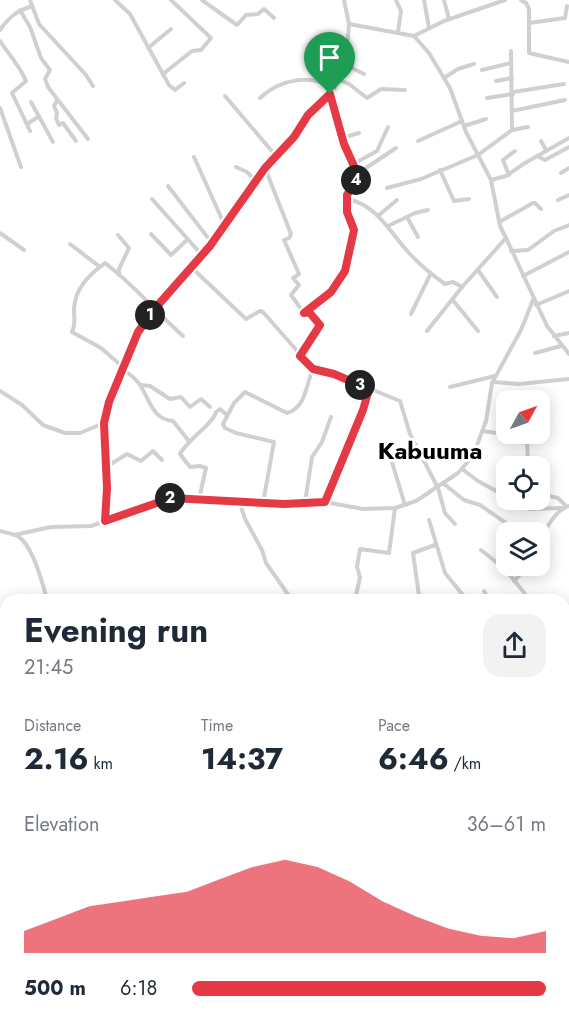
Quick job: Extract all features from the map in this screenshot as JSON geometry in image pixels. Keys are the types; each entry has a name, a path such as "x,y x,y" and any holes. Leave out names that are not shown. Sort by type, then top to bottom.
{"street":[{"path":"30,0 39,24 86,75 93,86"},
{"path":"115,0 130,14 173,89 184,83"},
{"path":"163,74 192,51 202,50 211,38 171,0"},
{"path":"202,0 236,25 246,15 258,14 264,9 274,18"},
{"path":"105,521 104,423 109,402 138,332 212,243 265,168 299,130 308,115 334,89 344,64 349,24 344,0"},
{"path":"396,0 400,11 398,32"},
{"path":"424,0 429,28"},
{"path":"444,0 449,19"},
{"path":"414,36 449,19 505,0"},
{"path":"521,0 529,9 527,45 530,55 560,58 569,62"},
{"path":"0,30 8,18 32,6"},
{"path":"529,23 565,18 567,6"},
{"path":"20,10 30,27 41,58 50,70 45,80 57,100 88,139"},
{"path":"349,24 414,36 425,48 444,78 491,180 499,222 533,300 554,336 569,354"},
{"path":"148,48 171,29"},
{"path":"0,41 13,62 21,69 26,81 12,93 30,131"},
{"path":"511,51 512,130"},
{"path":"482,70 511,63"},
{"path":"344,64 364,74"},
{"path":"444,78 458,69 474,64"},
{"path":"496,81 512,78"},
{"path":"260,98 270,90 299,80 321,80 334,89"},
{"path":"339,80 349,84 367,98 381,89 405,90"},
{"path":"487,98 564,84"},
{"path":"330,94 342,138 357,174"},
{"path":"225,96 276,156"},
{"path":"57,100 54,106 59,125 63,123 76,141"},
{"path":"512,111 565,100"},
{"path":"31,102 53,142"},
{"path":"0,108 21,167"},
{"path":"27,124 38,117"},
{"path":"418,141 463,123 486,119"},
{"path":"353,164 375,152 388,127"},
{"path":"387,188 421,179 478,155 512,130 528,127"},
{"path":"342,138 359,133"},
{"path":"491,180 509,175 546,150 569,138"},
{"path":"541,141 546,150"},
{"path":"537,156 545,160 569,147"},
{"path":"304,313 331,292 345,271 354,230 347,212 346,198 357,174 396,148"},
{"path":"509,175 503,160 515,151"},
{"path":"195,157 225,226"},
{"path":"236,166 247,172 255,182"},
{"path":"265,168 291,234 285,240 299,274 293,278 299,285 291,295 304,313"},
{"path":"561,173 569,168"},
{"path":"440,170 454,201 469,199"},
{"path":"168,186 212,243"},
{"path":"558,200 569,195"},
{"path":"152,198 202,255"},
{"path":"346,198 366,205 379,215 407,251 445,284 453,282 462,287"},
{"path":"379,215 397,200"},
{"path":"499,222 533,203 541,209"},
{"path":"388,226 428,210"},
{"path":"407,217 418,237"},
{"path":"511,251 528,250 554,231 569,225"},
{"path":"0,233 24,250"},
{"path":"151,234 171,255 187,240"},
{"path":"118,235 129,246 119,269 119,276"},
{"path":"427,331 462,287 506,238"},
{"path":"70,244 100,267"},
{"path":"523,276 569,252"},
{"path":"183,336 154,310 132,284 119,276 106,263 78,291 75,304 76,324 72,332 101,348 123,368 140,385 158,417 174,423 188,440"},
{"path":"191,267 246,319 260,311 263,312 313,369 334,374 401,403 410,434 438,488 445,513 455,524"},
{"path":"478,270 497,297"},
{"path":"411,314 431,273"},
{"path":"536,305 569,291"},
{"path":"452,299 477,331"},
{"path":"0,531 14,534 41,528 83,527 160,500 325,502 363,509 405,505 444,484 473,456 482,431 493,382 521,330 533,300"},
{"path":"300,356 320,325 309,312 304,313"},
{"path":"554,336 569,333"},
{"path":"535,353 561,346"},
{"path":"263,503 274,442 225,428 227,415 234,403 247,392 287,413 292,412 302,401 313,369"},
{"path":"450,387 496,376"},
{"path":"493,382 519,384 569,379"},
{"path":"140,385 150,386 170,399 181,397 190,407 201,399 210,407"},
{"path":"325,502 363,410 369,389"},
{"path":"0,392 22,405 43,424 65,433 80,433 104,423"},
{"path":"199,499 206,468 190,467 180,456 180,452 188,440 214,419 216,412 220,410 227,415"},
{"path":"305,502 312,457 322,442 331,417"},
{"path":"482,431 527,437 528,456"},
{"path":"106,468 127,454 141,461 153,451 162,460"},
{"path":"391,459 405,505"},
{"path":"462,469 496,491"},
{"path":"444,484 464,500 480,505 505,522"},
{"path":"550,496 558,498 566,507"},
{"path":"239,500 245,519 262,550 266,563 288,594"},
{"path":"356,594 360,577 357,563 360,549 389,553 395,507"},
{"path":"550,508 566,507"},
{"path":"550,529 566,507"},
{"path":"429,520 445,573 462,594"},
{"path":"14,534 22,540 39,573 45,594"},
{"path":"419,594 413,553 435,545"},
{"path":"481,550 505,569 525,594"},
{"path":"514,581 519,576"}],"district":[{"name":"Kabuuma","path":"430,451"}],"route":[{"path":"330,94 339,130 358,175 347,195 347,212 354,230 345,271 331,292 304,313 309,312 320,325 300,356 313,369 321,369 369,389 363,410 325,502 284,504 171,498 105,521 107,488 104,423 109,402 138,332 158,305 210,246 265,168 294,137 312,110 330,94"}]}
